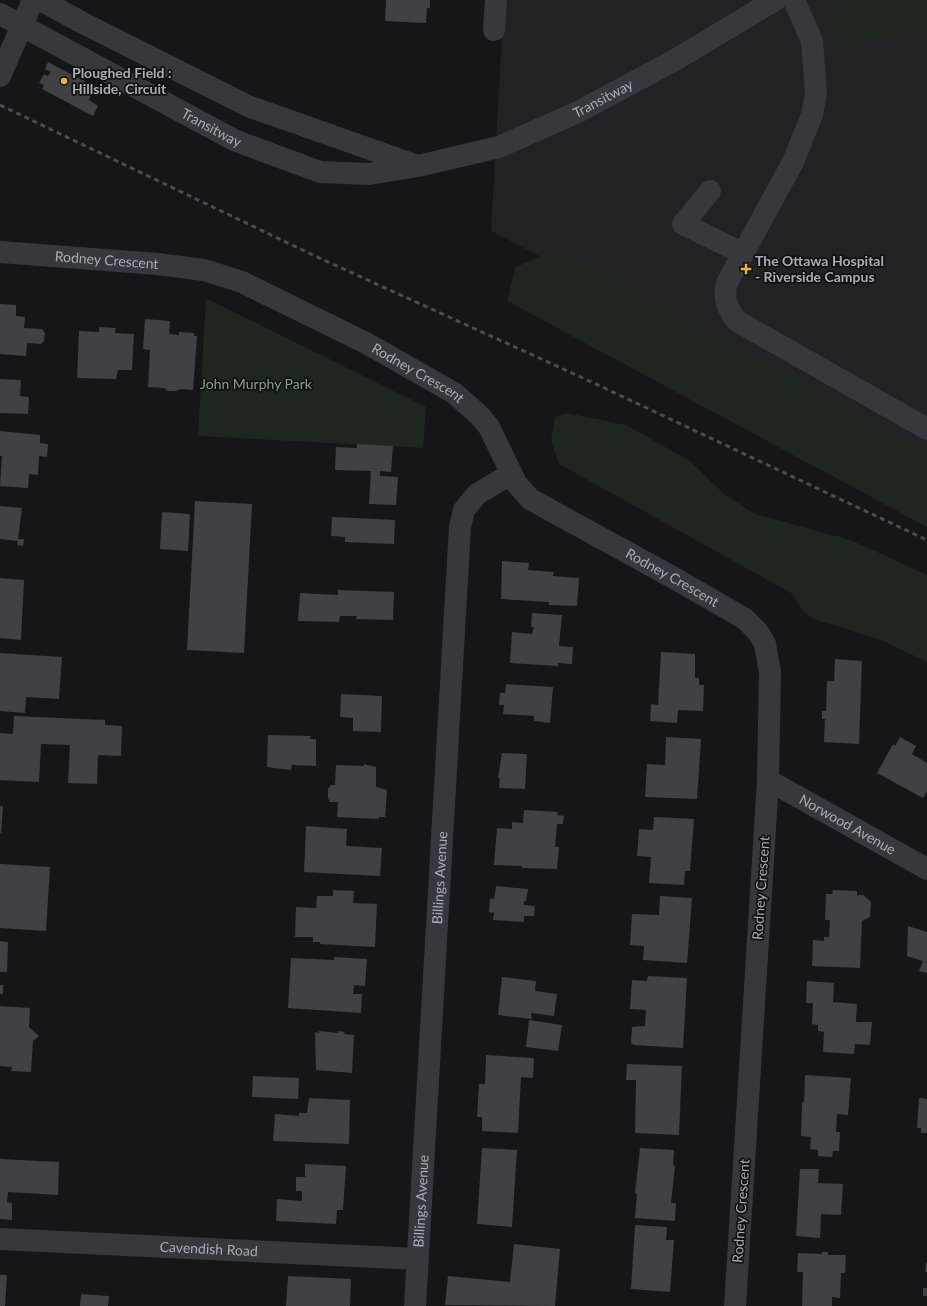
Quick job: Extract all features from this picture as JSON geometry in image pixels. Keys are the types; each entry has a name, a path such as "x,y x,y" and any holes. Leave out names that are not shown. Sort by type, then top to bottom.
{"street":[{"path":"0,76 33,0"},
{"path":"41,0 81,22 248,106 418,166"},
{"path":"494,30 496,0"},
{"name":"Transitway","path":"0,14 234,140 320,172 369,174 418,166 499,147 578,112 675,60 775,0"},
{"path":"794,0 812,41 816,93 812,115 793,162 742,253 724,292 730,312 736,321 927,429"},
{"path":"710,191 683,224 742,253"},
{"name":"Rodney Crescent","path":"0,252 158,264 204,270 242,282 366,344 454,392 480,416 489,427 516,483 530,499 681,581 745,619 758,632 765,644 770,672 768,780 735,1306"},
{"name":"Billings Avenue","path":"415,1306 460,528 464,510 477,494 512,474"},
{"name":"Norwood Avenue","path":"768,780 927,869"},
{"name":"Cavendish Road","path":"0,1239 418,1259"}],"shaded area":[{"name":"The Ottawa Hospital - Riverside Campus","path":"504,0 927,0 927,463 640,308 491,231"}],"green space":[{"path":"858,0 927,0 927,29 838,48 827,8"},
{"path":"556,248 927,452 927,527 507,301 515,268"},
{"name":"John Murphy Park","path":"206,298 426,407 423,448 198,436"},
{"path":"567,413 626,425 690,461 724,494 755,514 851,540 927,575 927,662 884,641 814,619 804,612 791,593 559,464 551,440 555,417"}],"building":[{"path":"386,0 430,0 430,8 427,8 426,23 385,21"},
{"path":"48,62 86,82 84,87 93,91 89,100 98,106 93,116 42,89 44,85 39,83 44,74 48,76 51,72 45,69"},
{"path":"0,304 16,305 16,316 25,317 24,328 42,329 45,333 44,341 41,344 27,343 26,356 0,354"},
{"path":"145,319 170,321 169,334 179,335 179,332 194,333 194,336 197,336 193,390 181,389 176,391 168,391 164,388 148,387 150,350 143,349"},
{"path":"99,327 116,328 115,333 134,334 132,370 118,370 116,379 77,378 79,331 99,332"},
{"path":"0,379 21,380 20,396 29,397 28,414 0,413"},
{"path":"0,431 40,435 40,443 48,444 47,457 39,456 38,475 29,474 28,488 0,486 2,456 0,456"},
{"path":"357,444 393,446 391,472 380,471 380,476 398,477 396,505 369,504 371,471 335,470 336,447 357,448"},
{"path":"195,501 252,504 244,653 187,650"},
{"path":"0,506 22,508 18,539 24,539 23,546 17,545 18,541 0,539"},
{"path":"162,512 190,514 188,551 160,549"},
{"path":"332,517 395,520 394,544 345,542 345,537 331,536"},
{"path":"502,561 529,563 528,570 554,572 553,576 579,578 577,606 549,605 549,602 501,599"},
{"path":"0,578 24,580 21,640 0,638"},
{"path":"338,590 394,592 393,620 356,619 357,616 340,616 339,622 298,621 300,593 338,595"},
{"path":"532,613 562,615 559,646 573,647 572,664 558,663 558,666 510,663 512,632 532,634 534,627 531,627"},
{"path":"661,652 695,654 695,678 699,678 699,685 704,685 703,711 678,710 677,723 650,721 651,704 658,705"},
{"path":"0,653 62,657 59,699 26,697 25,713 0,711"},
{"path":"835,659 862,661 859,744 824,742 825,719 822,719 822,711 826,711 827,681 834,681"},
{"path":"506,684 553,687 550,723 534,721 534,716 503,714 504,705 499,705 500,693 505,693"},
{"path":"341,694 382,696 381,732 353,731 353,718 340,717"},
{"path":"14,716 105,720 105,725 122,726 121,756 98,755 97,784 68,783 70,745 41,744 39,782 0,780 0,733 13,734"},
{"path":"268,735 311,736 310,739 316,739 316,766 292,765 291,770 267,767"},
{"path":"666,737 701,739 697,799 645,797 647,764 665,765"},
{"path":"900,737 916,746 912,754 927,763 927,791 923,798 877,773 893,744 895,746"},
{"path":"502,753 527,754 525,789 499,788 500,778 498,778"},
{"path":"364,764 376,767 376,787 387,790 385,817 379,817 379,819 337,817 338,802 330,802 328,798 328,789 331,785 335,785 336,765 364,766"},
{"path":"0,806 3,806 1,833 0,833"},
{"path":"524,810 558,812 557,815 564,816 563,824 557,824 555,847 559,847 557,869 522,868 522,866 494,865 497,828 512,829 512,822 523,823"},
{"path":"654,817 694,819 690,871 685,871 684,885 649,883 651,857 637,856 639,829 653,830"},
{"path":"306,826 347,829 346,846 382,848 380,876 304,872"},
{"path":"0,864 50,867 46,931 0,928"},
{"path":"496,886 528,889 524,905 535,906 534,916 524,916 524,922 493,920 494,913 489,912 490,898 494,899"},
{"path":"333,890 354,891 353,903 377,904 375,947 320,944 320,942 313,942 313,937 295,937 296,907 316,908 317,896 333,896"},
{"path":"833,890 857,891 857,897 858,895 863,895 871,902 870,917 862,921 860,968 812,966 813,940 824,941 824,937 829,937 830,920 825,920 826,894 832,894"},
{"path":"660,896 692,898 687,963 643,960 644,946 630,945 632,914 659,915"},
{"path":"908,926 927,932 927,973 919,971 923,961 907,956"},
{"path":"0,941 8,942 7,972 0,972"},
{"path":"334,957 367,959 365,986 354,985 353,994 362,994 361,1013 288,1008 291,958 334,960"},
{"path":"648,976 687,978 683,1048 634,1045 631,1043 632,1027 645,1026 646,1010 630,1009 632,980 647,981"},
{"path":"502,977 536,981 535,991 557,994 554,1016 531,1013 532,1019 498,1015"},
{"path":"807,981 834,983 833,1002 857,1004 856,1022 872,1022 870,1045 855,1044 854,1054 823,1052 824,1032 818,1031 818,1025 812,1024 813,1003 806,1003"},
{"path":"0,985 3,985 3,994 0,994"},
{"path":"0,1006 30,1008 29,1027 39,1036 33,1041 31,1072 11,1071 12,1067 0,1066"},
{"path":"529,1020 562,1025 558,1051 526,1047"},
{"path":"319,1031 338,1033 337,1031 345,1032 344,1034 354,1035 352,1073 316,1070 315,1032 319,1033"},
{"path":"486,1055 534,1058 533,1078 521,1077 518,1133 482,1131 482,1117 477,1117 479,1084 485,1084"},
{"path":"627,1064 682,1066 679,1135 635,1133 636,1080 626,1080"},
{"path":"805,1075 851,1078 848,1115 837,1114 836,1132 840,1132 839,1151 833,1151 832,1157 818,1156 818,1150 810,1149 811,1137 801,1136 802,1102 804,1102"},
{"path":"253,1076 299,1078 298,1099 252,1097"},
{"path":"309,1098 350,1100 349,1144 273,1141 275,1114 299,1116 299,1113 307,1113"},
{"path":"919,1098 927,1099 927,1133 921,1133 921,1128 917,1128"},
{"path":"482,1148 517,1150 512,1227 477,1224"},
{"path":"640,1148 674,1150 673,1165 675,1166 671,1203 676,1203 675,1221 635,1218 637,1194 635,1193"},
{"path":"0,1159 59,1162 58,1195 8,1192 7,1202 12,1203 12,1220 0,1219"},
{"path":"305,1164 346,1166 343,1210 337,1210 336,1224 276,1221 277,1199 302,1201 302,1191 296,1191 296,1177 305,1177"},
{"path":"800,1169 819,1169 818,1183 843,1184 841,1215 821,1214 820,1238 796,1236"},
{"path":"635,1225 667,1227 666,1240 674,1240 670,1292 631,1289"},
{"path":"514,1244 560,1249 555,1306 445,1305 448,1276 510,1282"},
{"path":"822,1252 828,1252 828,1255 846,1255 845,1273 841,1273 840,1298 832,1297 832,1306 802,1306 803,1272 797,1272 798,1253 822,1254"},
{"path":"926,1262 927,1272 925,1272"},
{"path":"0,1275 7,1275 5,1306 0,1306"},
{"path":"288,1276 351,1279 350,1306 286,1306"},
{"path":"923,1288 927,1288 927,1296 923,1296"},
{"path":"81,1294 109,1296 108,1306 80,1306"}],"railway":[{"path":"0,105 315,256 583,378 927,540"}],"place":[{"name":"Ploughed Field : Hillside, Circuit","path":"64,81"},
{"name":"The Ottawa Hospital - Riverside Campus","path":"746,269"}]}
